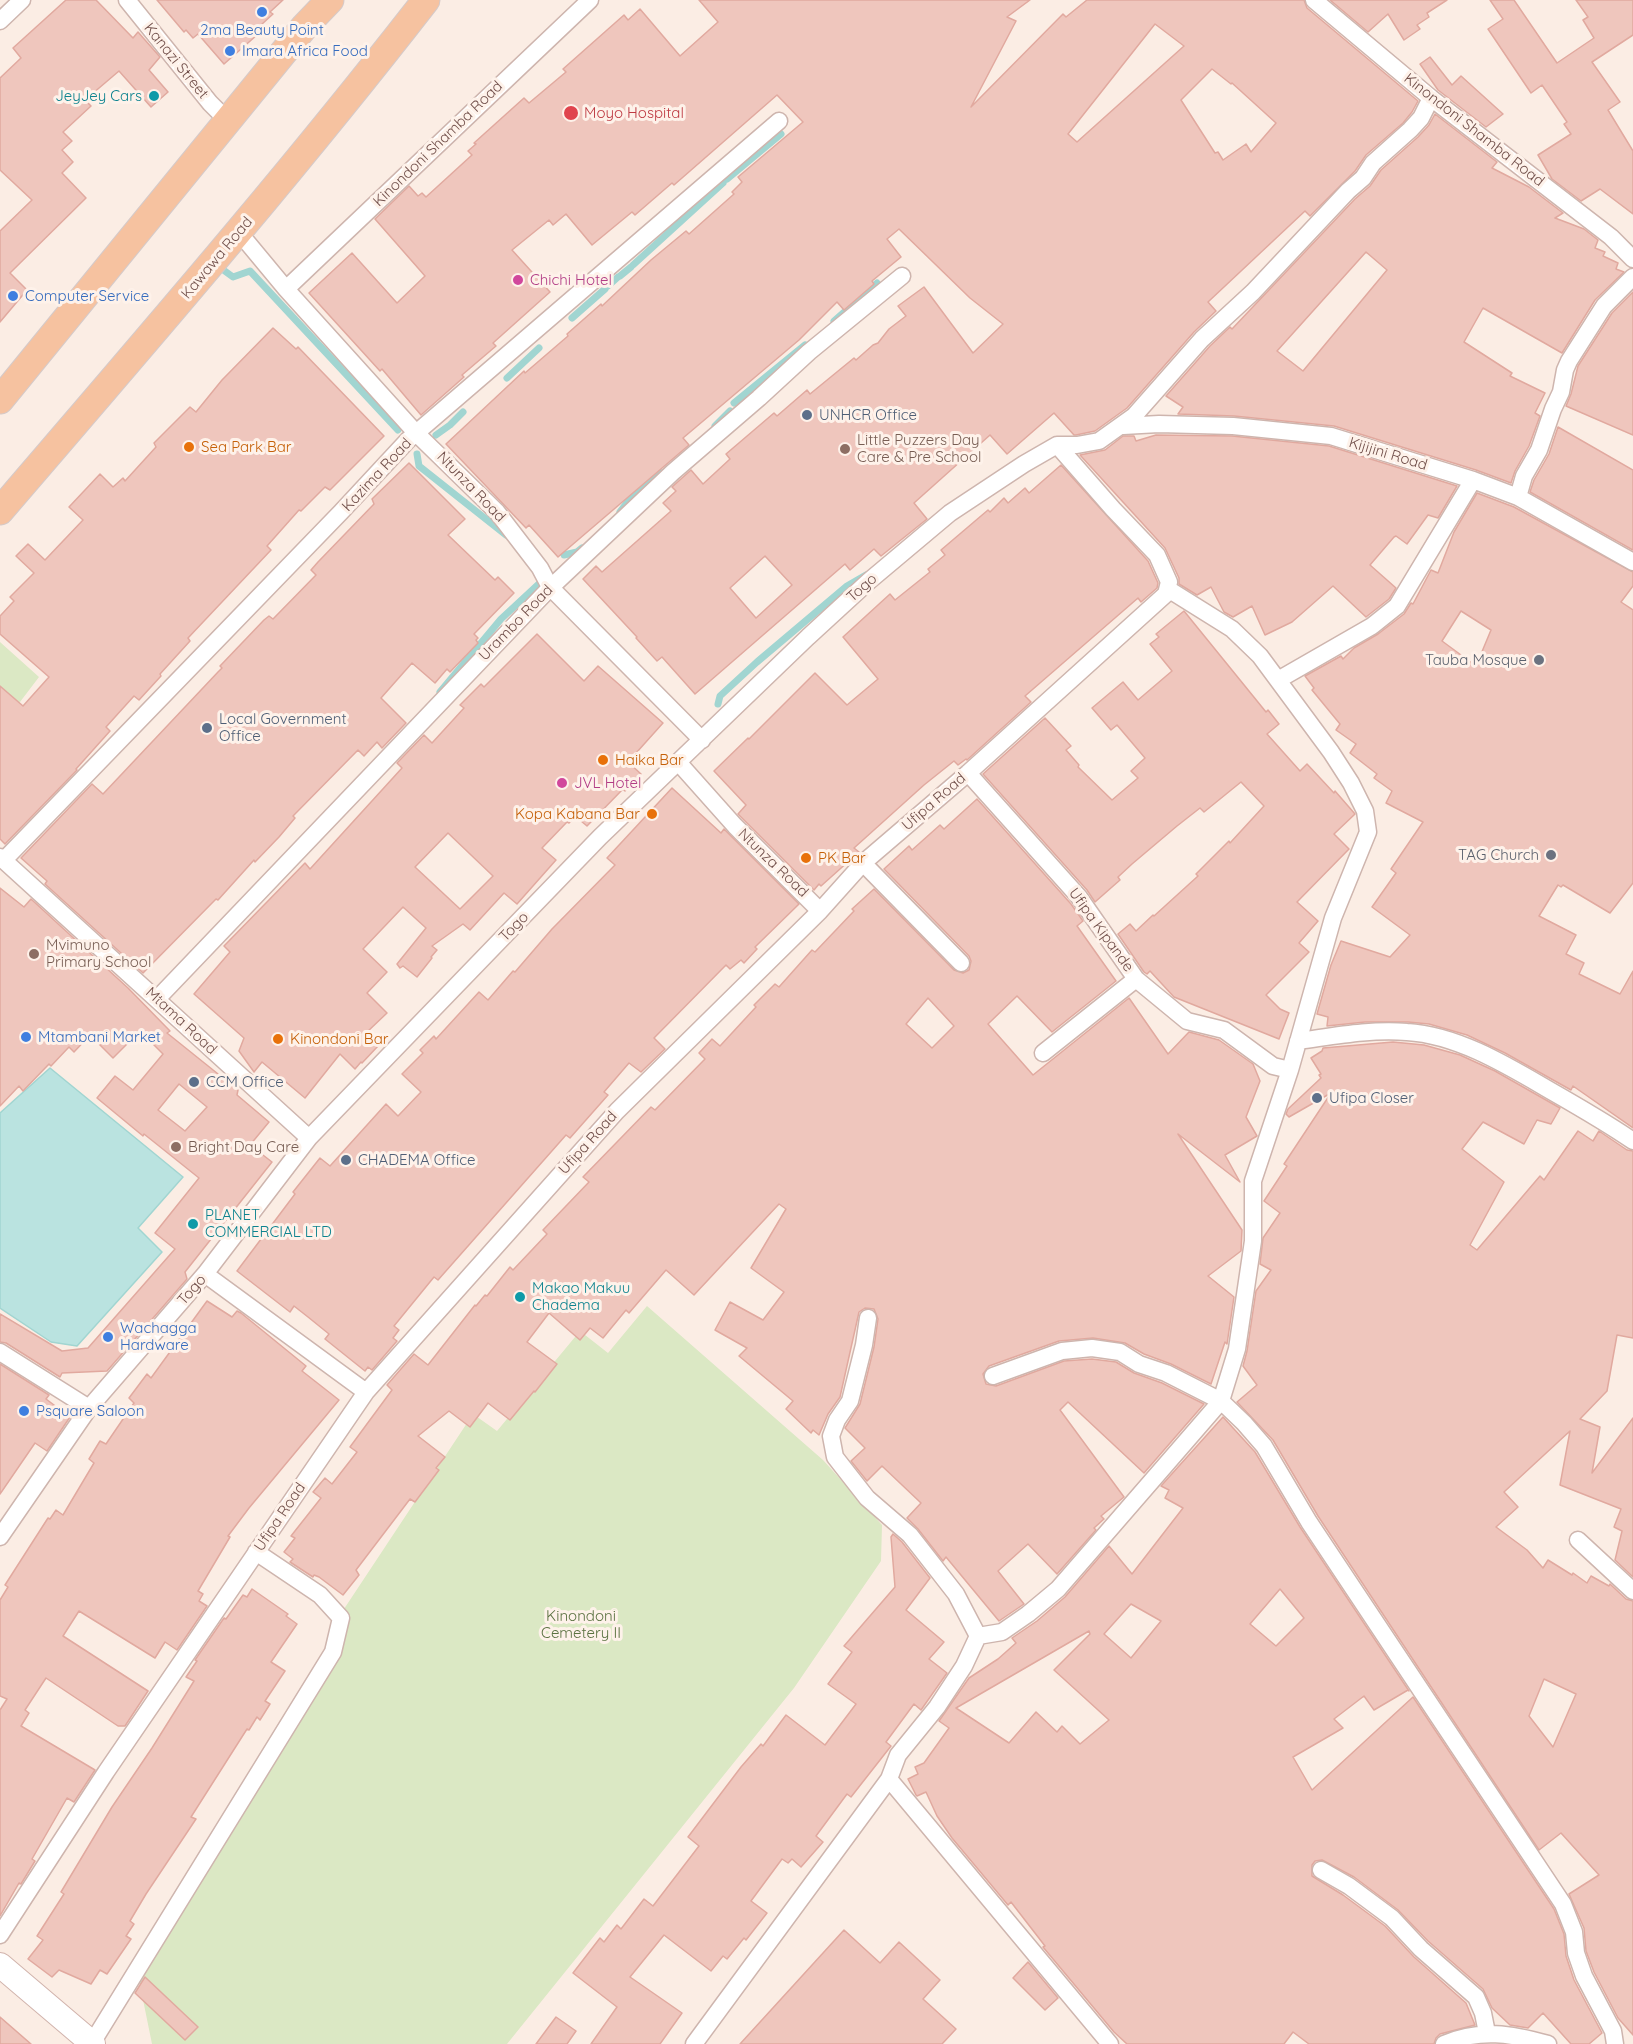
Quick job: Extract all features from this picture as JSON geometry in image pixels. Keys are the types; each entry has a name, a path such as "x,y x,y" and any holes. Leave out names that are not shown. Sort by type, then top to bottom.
{"main road":[{"path":"0,400 227,120 305,26 330,0"},
{"name":"Kawawa Road","path":"0,510 236,237 353,94 426,0"}],"street":[{"path":"0,21 22,0"},
{"name":"Kanazi Street","path":"127,0 210,103 227,120"},
{"name":"Kinondoni Shamba Road","path":"286,289 590,0"},
{"name":"Kinondoni Shamba Road","path":"1314,0 1431,98 1611,237 1633,259"},
{"path":"1123,426 1134,417 1202,339 1253,292 1363,178 1373,163 1410,130 1421,118 1431,98"},
{"name":"Kazima Road","path":"2,858 341,512 408,440 779,121"},
{"name":"Ntunza Road","path":"236,237 247,242 286,289 417,434 497,512 540,568 550,587 702,741"},
{"name":"Urambo Road","path":"157,999 550,587 673,472 809,352 903,276"},
{"path":"1518,497 1524,476 1539,450 1553,409 1562,392 1565,370 1569,361 1604,306 1633,277"},
{"name":"Kijijini Road","path":"1123,426 1159,424 1233,426 1332,436 1473,480 1518,497 1633,562"},
{"name":"Togo","path":"0,1537 89,1408 206,1274 309,1138 600,837 808,637 908,548 973,498 1057,445 1077,445 1099,441 1123,426"},
{"path":"978,1636 1002,1632 1058,1589 1221,1401 1239,1338 1253,1241 1253,1181 1290,1070 1333,918 1368,832 1365,812 1351,783 1260,656 1232,629 1168,589 1169,582 1166,572 1157,555 1057,445"},
{"path":"1278,680 1372,626 1397,606 1473,480"},
{"name":"Ufipa Road","path":"0,1935 106,1772 366,1392 616,1111 820,910 863,863 968,773 1166,594 1168,589"},
{"name":"Ntunza Road","path":"678,762 735,826 820,910"},
{"name":"Ufipa Kipande","path":"968,773 1078,897 1136,979 1187,1021 1224,1030 1273,1066 1290,1070"},
{"name":"Mtama Road","path":"2,858 309,1138"},
{"path":"863,863 961,963"},
{"path":"1043,1053 1136,979"},
{"path":"1298,1041 1367,1032 1409,1032 1438,1037 1472,1049 1517,1071 1633,1141"},
{"path":"206,1274 366,1392"},
{"path":"868,1318 864,1345 850,1401 837,1420 831,1436 835,1457 867,1498 910,1535 956,1594 978,1636"},
{"path":"993,1376 1062,1351 1092,1348 1120,1352 1139,1364 1166,1373 1221,1401 1244,1422 1264,1446 1309,1522 1563,1904 1574,1932 1576,1953 1584,1976 1613,2031 1615,2044"},
{"path":"0,1352 89,1408"},
{"path":"1578,1540 1633,1591"},
{"path":"2,1971 92,2044 333,1652 341,1618 320,1595 256,1552"},
{"path":"694,2044 889,1779 898,1755 937,1707 964,1666 978,1636"},
{"path":"889,1779 1110,2044"},
{"path":"1321,1870 1349,1886 1392,1918 1421,1949 1476,1997 1484,2013 1487,2033"},
{"path":"1444,2044 1487,2033 1509,2034 1548,2044"}],"green space":[{"path":"0,642 39,677 11,710 0,710"},
{"name":"Kinondoni Cemetery II","path":"647,1306 823,1460 882,1525 881,1561 794,1688 507,2044 152,2044 138,1975 344,1641 342,1612 473,1414 497,1431 580,1331 608,1353"}],"water":[{"path":"50,1068 183,1177 138,1228 162,1252 77,1346 51,1342 0,1308 0,1113"}],"building":[{"path":"66,0 96,0 133,38 138,32 160,57 149,70 168,92 151,107 119,71 85,100 91,106 63,132 72,141 62,150 73,162 62,173 86,198 10,273 27,290 0,322 0,231 32,200 0,170 0,78 21,58 13,48"},
{"path":"157,0 283,0 270,12 273,14 261,25 263,27 257,35 224,64 198,34 193,38 186,30 184,32"},
{"path":"699,0 1030,0 1007,17 1016,21 971,107 1063,14 1066,17 1087,0 1304,0 1307,8 1418,101 1403,123 1366,155 1355,171 1310,216 1305,211 1208,302 1216,311 1194,332 1127,408 1095,431 1076,435 1054,413 1007,454 990,435 914,503 927,519 881,556 874,549 850,570 845,564 695,694 662,657 657,661 583,579 596,566 602,572 671,511 663,503 676,491 672,487 691,470 703,484 730,459 726,454 774,413 777,416 807,390 810,394 854,358 856,360 878,343 889,329 906,316 898,306 924,287 973,353 1003,324 970,298 899,229 887,239 901,257 872,281 874,284 844,310 837,302 799,340 683,438 689,445 558,557 529,525 526,528 446,444 524,371 525,373 568,336 567,334 601,304 602,306 651,260 686,231 689,234 734,194 732,192 742,182 738,177 803,122 777,95 674,185 672,183 635,215 632,212 592,245 566,214 553,225 549,220 512,250 550,292 493,343 496,346 421,415 382,369 380,371 309,293 352,253 397,303 425,276 375,219 409,186 418,196 422,193 426,197 472,155 468,151 476,144 474,143 524,98 529,103 566,72 563,69 624,15 628,20 640,9 680,56 718,22","holes":["1155,24 1184,46 1077,142 1068,134","1212,69 1232,83 1276,123 1251,152 1246,144 1223,160 1218,152 1215,153 1181,100","765,556 792,585 756,618 730,588"]},
{"path":"1330,0 1447,0 1427,13 1429,17 1417,25 1420,29 1404,40 1388,14 1368,32"},
{"path":"1490,0 1514,0 1557,63 1594,38 1583,20 1588,17 1576,0 1633,0 1633,35 1592,62 1620,102 1608,110 1633,151 1633,214 1600,189 1581,201 1552,179 1538,155 1571,134 1564,124 1567,122 1542,85 1531,93 1488,29 1503,19"},
{"path":"1430,57 1452,85 1461,76 1503,114 1486,127 1438,90 1420,64"},
{"path":"1435,114 1497,162 1492,168 1529,187 1563,213 1555,218 1584,229 1598,240 1595,248 1605,252 1603,256 1618,263 1616,269 1624,272 1595,300 1562,353 1483,308 1464,342 1512,373 1510,376 1545,393 1535,413 1540,416 1529,446 1511,483 1334,426 1234,416 1178,414 1183,407 1166,396 1210,346 1230,327 1232,329 1370,186 1381,170 1429,125","holes":["1366,252 1387,270 1303,371 1277,351"]},
{"path":"1633,292 1633,435 1566,406 1578,366 1612,313"},
{"path":"273,328 296,349 298,347 384,436 330,490 325,487 301,511 299,510 267,546 271,550 188,638 190,641 160,674 161,676 139,700 134,696 106,727 110,731 77,770 5,844 0,839 0,686 23,706 49,677 0,634 0,616 14,601 10,597 34,573 16,556 28,544 45,560 83,520 69,507 100,474 113,487 123,478 125,481 156,447 154,443 190,407 196,412 222,380"},
{"path":"1558,427 1633,470 1633,550 1530,492 1549,454"},
{"path":"1156,435 1232,436 1329,446 1457,486 1438,518 1428,515 1407,544 1396,536 1394,537 1370,565 1396,588 1389,599 1366,617 1333,586 1292,622 1265,635 1252,606 1233,617 1224,612 1211,587 1197,595 1179,584 1179,578 1165,548 1080,455 1105,450 1123,436 1134,436 1136,441"},
{"path":"409,463 465,519 448,535 495,580 498,577 514,593 474,634 478,638 476,640 478,643 450,672 447,669 435,683 412,663 381,698 406,723 382,748 377,742 364,756 358,750 293,816 295,818 255,862 254,860 218,900 216,899 143,973 45,884 47,881 21,858 92,784 103,794 264,620 269,616 273,619 316,575 311,570 374,504 372,499"},
{"path":"1061,465 1148,561 1158,583 1157,588 1141,602 1138,598 1025,696 1031,702 967,760 958,765 954,761 924,785 854,848 859,852 814,890 738,814 746,805 714,771 815,673 847,705 878,679 843,637 890,594 895,600 930,572 928,569 945,555 941,550 988,510 990,512 1004,498 1008,503 1025,488 1029,493"},
{"path":"1477,493 1514,507 1633,572 1633,586 1621,602 1633,610 1633,883 1610,913 1563,885 1561,887 1558,885 1539,916 1576,935 1566,954 1584,963 1579,974 1620,994 1633,971 1633,1128 1573,1086 1571,1090 1505,1053 1467,1035 1429,1024 1408,1022 1365,1022 1327,1026 1328,1017 1317,1014 1331,965 1341,941 1390,957 1410,935 1372,907 1396,873 1391,869 1423,822 1386,803 1392,791 1374,778 1377,774 1350,753 1356,744 1336,730 1340,724 1312,690 1314,688 1305,676 1341,656 1343,659 1354,648 1378,634 1404,614 1411,603 1413,604 1431,570 1438,573 1454,532","holes":["1461,611 1491,630 1476,666 1442,641"]},
{"path":"1184,611 1266,712 1268,710 1279,724 1267,734 1300,771 1307,764 1355,814 1334,834 1349,849 1297,902 1318,921 1299,943 1309,952 1266,995 1280,1009 1289,1013 1279,1039 1174,997 1150,971 1147,974 1144,972 1118,934 1130,924 1136,931 1154,916 1198,876 1196,874 1229,841 1230,843 1264,806 1241,782 1204,812 1200,808 1177,826 1132,864 1118,877 1120,880 1095,902 1087,890 983,774 1045,718 1071,746 1066,750 1079,765 1078,767 1112,800 1138,778 1131,771 1145,758 1117,725 1111,730 1092,708 1123,682 1138,700 1172,671 1150,644 1159,637 1156,634"},
{"path":"537,634 584,681 598,666 663,723 628,762 641,774 625,791 623,789 587,826 575,816 542,848 556,860 517,904 504,893 470,930 463,924 432,946 437,950 417,977 397,964 426,928 403,907 363,949 387,972 367,993 387,1013 366,1033 379,1045 355,1069 340,1054 305,1098 262,1062 254,1072 239,1051 244,1038 194,994 230,952 224,946 305,863 310,869 402,768 397,763 424,735 432,743 464,708 460,705 481,684 484,687","holes":["448,833 493,876 460,909 415,867"]},
{"path":"672,788 721,833 724,829 799,904 755,947 757,949 744,963 741,960 730,969 726,965 654,1038 665,1049 641,1072 629,1063 604,1092 608,1095 570,1138 566,1135 438,1280 434,1277 394,1326 399,1330 393,1338 397,1341 372,1370 368,1367 365,1371 325,1339 329,1334 294,1306 290,1312 237,1271 320,1158 330,1166 386,1104 398,1116 421,1092 402,1074 423,1053 420,1050 434,1036 436,1039 479,992 488,1000 513,971 515,972 552,929 615,865 607,858"},
{"path":"977,799 1071,904 1083,921 1077,926 1116,981 1052,1032 1017,996 988,1024 1033,1075 1129,998 1168,1054 1189,1032 1219,1040 1253,1064 1260,1081 1246,1117 1257,1136 1225,1155 1240,1182 1178,1134 1242,1230 1241,1251 1208,1276 1234,1297 1227,1344 1225,1342 1211,1384 1125,1343 1093,1338 1059,1341 989,1366 983,1374 986,1384 996,1386 1064,1361 1092,1359 1116,1362 1134,1373 1162,1383 1204,1404 1144,1473 1068,1402 1060,1410 1124,1497 1101,1516 1104,1519 1094,1528 1096,1530 1057,1574 1028,1544 998,1571 1024,1604 999,1621 946,1557 943,1561 907,1518 921,1503 882,1466 867,1481 851,1461 865,1448 845,1428 860,1404 874,1347 878,1319 874,1309 865,1308 859,1312 840,1397 828,1414 819,1435 813,1430 811,1433 786,1409 793,1401 739,1356 747,1348 715,1330 730,1302 763,1320 784,1292 751,1268 786,1209 779,1204 694,1295 666,1270 629,1313 626,1310 603,1338 590,1328 580,1340 549,1313 527,1342 557,1364 510,1420 488,1403 470,1427 449,1411 418,1436 445,1457 436,1468 439,1470 415,1502 410,1499 356,1570 359,1575 343,1595 319,1577 314,1575 313,1577 290,1562 293,1559 284,1552 295,1538 291,1536 321,1498 313,1492 325,1478 332,1484 357,1452 350,1447 392,1390 387,1385 414,1354 428,1365 475,1305 485,1295 487,1296 510,1267 513,1270 547,1234 543,1230 589,1182 583,1177 651,1107 655,1110 705,1059 699,1053 712,1039 720,1046 756,1007 754,1005 775,984 779,987 812,950 815,952 854,911 852,909 874,889 954,970 963,973 969,970 971,961 969,956 884,869 909,846 912,850 940,825 944,829","holes":["928,998 954,1026 932,1048 906,1024"]},
{"path":"0,888 24,907 31,899 128,988 170,1031 167,1033 238,1090 237,1095 269,1122 250,1145 272,1162 185,1272 187,1279 107,1371 62,1373 60,1377 6,1343 0,1342 0,1314 62,1351 88,1348 175,1249 155,1233 199,1178 97,1098 115,1076 133,1090 163,1054 140,1031 113,1058 90,1035 74,1052 69,1047 23,1091 19,1086 0,1106","holes":["179,1084 207,1107 185,1131 158,1110"]},
{"path":"1393,1042 1424,1045 1460,1055 1495,1071 1560,1108 1551,1124 1537,1120 1524,1144 1483,1122 1462,1149 1504,1182 1470,1245 1477,1250 1540,1176 1544,1180 1578,1131 1593,1141 1599,1131 1627,1150 1633,1151 1633,1338 1617,1335 1607,1391 1580,1419 1600,1427 1592,1473 1633,1418 1633,1577 1615,1560 1622,1531 1614,1527 1621,1509 1560,1485 1570,1431 1504,1492 1518,1507 1496,1527 1527,1550 1543,1568 1548,1560 1587,1583 1591,1576 1609,1586 1610,1584 1626,1599 1633,1601 1633,2035 1618,2018 1594,1972 1586,1951 1584,1928 1569,1894 1599,1875 1561,1833 1539,1850 1318,1516 1273,1440 1237,1402 1257,1385 1243,1366 1256,1291 1271,1270 1260,1264 1263,1238 1280,1213 1264,1201 1287,1166 1284,1164 1331,1093 1289,1117 1286,1114 1288,1109 1321,1078 1311,1058 1323,1048","holes":["1544,1679 1576,1694 1553,1747 1529,1716"]},
{"path":"207,1301 232,1317 237,1311 241,1313 306,1366 302,1371 339,1400 228,1536 230,1537 198,1591 203,1594 199,1601 207,1606 177,1650 165,1642 155,1658 79,1611 63,1636 148,1691 125,1726 118,1726 46,1678 25,1710 29,1713 21,1726 95,1770 74,1802 67,1798 32,1859 35,1861 0,1916 0,1710 7,1699 0,1696 0,1600 8,1587 5,1585 48,1518 50,1519 56,1510 63,1515 94,1463 89,1459 100,1441 106,1444 134,1403 129,1398 147,1374 151,1378"},
{"path":"0,1364 49,1395 46,1399 70,1417 47,1451 35,1443 0,1494"},
{"path":"1223,1417 1255,1452 1300,1527 1409,1691 1374,1710 1364,1696 1334,1719 1343,1728 1293,1757 1312,1790 1413,1697 1554,1909 1564,1934 1566,1956 1574,1980 1602,2033 1589,2044 1571,2044 1543,2013 1528,2028 1510,2025 1492,2008 1483,1989 1428,1941 1398,1910 1354,1877 1322,1860 1315,1861 1312,1865 1312,1876 1343,1895 1385,1926 1414,1957 1466,2003 1475,2025 1440,2034 1434,2044 1309,2044 1293,2032 1284,2044 1127,2044 1114,2032 1043,1947 1045,1946 1011,1902 1008,1905 952,1838 937,1816 926,1792 916,1795 908,1779 918,1774 915,1767 924,1763 949,1728 939,1721 969,1678 998,1659 1016,1643 1012,1638 1037,1621 1065,1597 1109,1546 1132,1574 1183,1508 1165,1498 1169,1490 1161,1486","holes":["1280,1589 1304,1618 1276,1646 1250,1624","1131,1604 1161,1621 1131,1658 1104,1634","1089,1631 1090,1634 1054,1670 1109,1720 1080,1744 1062,1726 1057,1732 1036,1712 1009,1743 956,1708"]},
{"path":"893,1534 930,1578 906,1610 944,1642 929,1659 947,1673 921,1710 914,1704 886,1742 891,1746 851,1797 847,1794 816,1836 823,1842 801,1867 792,1859 788,1863 782,1859 751,1901 767,1913 746,1940 744,1938 727,1959 723,1956 711,1971 664,1935 630,1977 682,2013 660,2044 591,2044 617,2007 573,1973 600,1938 604,1942 617,1925 621,1929 644,1899 653,1906 699,1846 688,1837 741,1767 761,1744 763,1746 786,1715 825,1745 856,1704 828,1684 852,1652 844,1646 895,1587 891,1537"},
{"path":"252,1589 288,1614 286,1616 297,1624 271,1662 285,1671 265,1701 270,1704 260,1720 257,1717 249,1730 247,1729 191,1817 196,1819 130,1921 134,1924 126,1936 131,1939 107,1974 100,1970 91,1984 59,1970 52,1977 28,1959 43,1940 37,1936 64,1894 61,1892 112,1807 194,1681 186,1677 197,1661 195,1660 224,1618 226,1619 243,1595 247,1597"},
{"path":"844,1930 880,1963 899,1942 940,1980 923,1999 956,2029 942,2044 740,2044"},
{"path":"1028,1962 1058,1998 1045,2010 1013,1978"},
{"path":"145,1977 198,2027 185,2040 135,1993"},
{"path":"0,2017 31,2044 0,2044"},
{"path":"556,2017 576,2031 567,2044 536,2044"}],"waterway":[{"path":"727,179 781,134"},
{"path":"633,265 723,183"},
{"path":"620,276 631,267"},
{"path":"222,269 233,277 250,271 398,430"},
{"path":"608,286 618,277"},
{"path":"834,321 877,283"},
{"path":"572,318 605,289"},
{"path":"734,403 805,345"},
{"path":"507,378 539,348"},
{"path":"715,426 730,411"},
{"path":"436,435 463,412"},
{"path":"417,454 419,466 506,535"},
{"path":"620,512 643,485 661,473"},
{"path":"564,555 577,552 582,548"},
{"path":"718,704 720,696 757,662 847,586 866,575"},
{"path":"440,692 501,619 543,580"}],"place":[{"name":"2ma Beauty Point","path":"262,12"},
{"name":"Imara Africa Food","path":"230,51"},
{"name":"JeyJey Cars","path":"154,96"},
{"name":"Moyo Hospital","path":"571,113"},
{"name":"Chichi Hotel","path":"518,280"},
{"name":"Computer Service","path":"13,296"},
{"name":"UNHCR Office","path":"807,415"},
{"name":"Sea Park Bar","path":"189,447"},
{"name":"Little Puzzers Day Care & Pre School","path":"845,449"},
{"name":"Tauba Mosque","path":"1539,660"},
{"name":"Local Government Office","path":"207,728"},
{"name":"Haika Bar","path":"603,760"},
{"name":"JVL Hotel","path":"562,783"},
{"name":"Kopa Kabana Bar","path":"652,814"},
{"name":"TAG Church","path":"1551,855"},
{"name":"PK Bar","path":"806,858"},
{"name":"Mvimuno Primary School","path":"34,954"},
{"name":"Mtambani Market","path":"26,1037"},
{"name":"Kinondoni Bar","path":"278,1039"},
{"name":"CCM Office","path":"194,1082"},
{"name":"Ufipa Closer","path":"1317,1098"},
{"name":"Bright Day Care","path":"176,1147"},
{"name":"CHADEMA Office","path":"346,1160"},
{"name":"PLANET COMMERCIAL LTD","path":"193,1224"},
{"name":"Makao Makuu Chadema","path":"520,1297"},
{"name":"Wachagga Hardware","path":"108,1337"},
{"name":"Psquare Saloon","path":"24,1411"}]}
